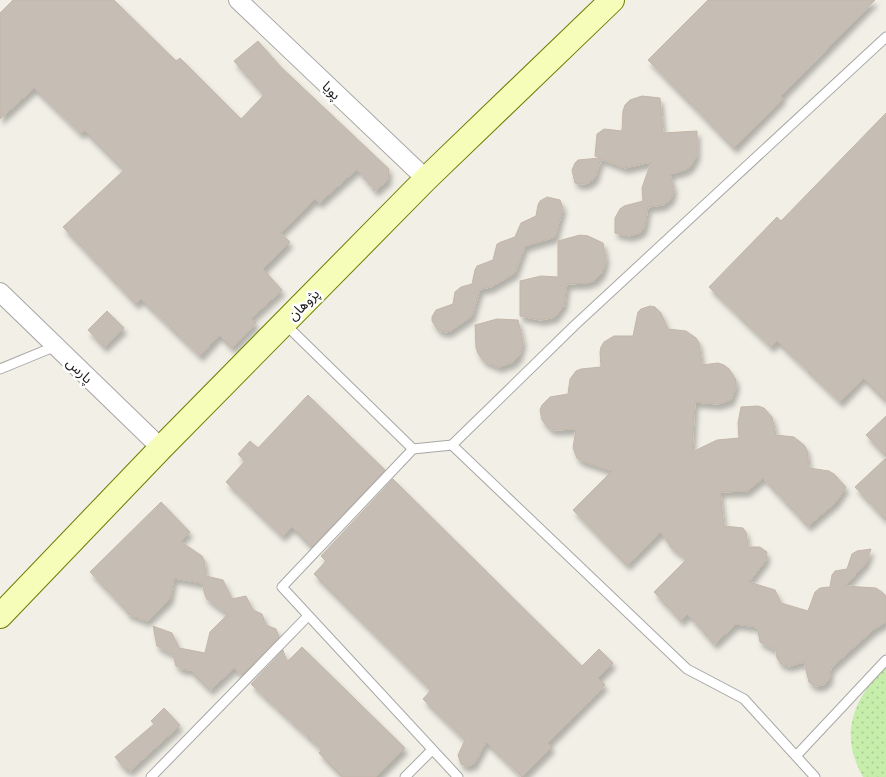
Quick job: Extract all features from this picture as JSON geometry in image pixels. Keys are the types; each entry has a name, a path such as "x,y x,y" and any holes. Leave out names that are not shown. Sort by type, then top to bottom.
{"main road":[{"name":"پژوهان","path":"0,616 161,448 426,179 612,0"}],"street":[{"name":"پویا","path":"238,0 426,179"},
{"name":"پارس","path":"0,292 161,448"}],"lane":[{"path":"458,777 282,587 413,448 452,445 582,318 886,36"},
{"path":"284,324 413,448"},
{"path":"0,369 56,346"},
{"path":"452,445 687,669 744,699 815,777"},
{"path":"150,777 308,616"},
{"path":"796,756 886,660"},
{"path":"405,777 432,750"}],"green space":[{"path":"886,665 886,777 863,777 855,761 852,746 851,731 853,717 865,691"}],"building":[{"path":"13,0 114,0 176,61 180,58 241,119 264,95 234,61 258,41 281,67 389,169 388,180 375,191 357,169 319,203 315,199 280,233 290,242 263,269 282,290 251,318 256,323 232,348 219,335 200,356 141,299 136,304 63,227 124,170 84,130 81,134 34,88 0,119 0,13"},
{"path":"708,0 875,0 781,96 783,98 734,148 648,60"},
{"path":"642,96 660,98 663,133 697,131 697,155 691,166 685,170 670,174 674,189 671,199 663,205 648,207 643,230 629,236 615,233 615,218 624,206 643,201 642,188 651,162 625,168 601,159 595,178 584,184 575,183 572,170 578,160 600,158 595,156 597,134 604,129 622,131 625,105 630,100"},
{"path":"886,113 886,401 863,378 840,402 777,341 771,347 709,287 777,217 781,221"},
{"path":"547,197 560,200 563,208 555,237 525,246 515,273 491,287 480,289 472,316 450,331 438,330 432,321 436,310 453,304 455,292 461,287 472,284 477,266 493,260 497,244 515,237 521,223 536,216 540,201"},
{"path":"580,235 588,236 603,243 606,259 601,274 595,280 587,283 567,284 564,305 555,317 541,320 520,316 520,281 541,276 558,277 558,241"},
{"path":"650,306 655,307 661,313 668,329 686,331 696,338 699,343 702,365 718,363 724,365 736,380 736,387 731,400 718,404 695,402 692,452 717,440 739,438 738,423 741,407 758,406 764,408 772,417 776,435 794,437 804,445 807,450 809,468 829,471 846,487 836,502 808,526 763,478 747,491 720,492 724,526 743,528 746,532 748,547 760,547 767,552 766,560 749,582 775,590 781,603 808,611 815,592 820,588 830,587 832,575 835,571 847,569 852,554 857,551 871,549 866,563 845,586 876,588 882,592 886,596 886,622 874,629 831,668 829,680 823,685 815,686 809,682 804,662 789,666 781,664 777,658 776,650 760,642 757,627 736,624 714,644 688,614 681,621 654,592 687,559 671,547 661,532 627,565 573,510 612,471 577,458 573,448 576,429 554,430 549,428 542,420 540,410 550,397 568,394 570,379 576,371 601,367 600,352 604,342 614,336 633,336 638,312"},
{"path":"107,311 124,328 104,347 88,330"},
{"path":"497,319 518,320 523,342 519,356 513,362 499,367 484,361 479,355 476,348 475,325"},
{"path":"308,395 385,470 312,547 292,527 282,536 226,482 245,461 238,454 250,441 258,448"},
{"path":"886,416 886,456 866,435"},
{"path":"886,458 886,520 855,487"},
{"path":"393,479 582,666 599,649 613,663 598,678 605,685 548,743 552,747 522,777 486,742 474,764 467,766 461,764 458,755 465,740 423,699 431,690 314,574 326,561 321,556"},
{"path":"161,502 190,532 180,541 202,556 206,576 223,580 232,599 246,596 253,610 262,614 266,625 276,629 279,637 242,675 234,668 210,690 190,670 176,666 173,654 157,646 153,626 172,633 179,648 205,653 210,632 228,614 207,599 202,583 174,578 170,599 147,621 128,614 90,572"},
{"path":"302,647 405,748 376,777 343,777 319,753 322,750 251,684 283,650 287,662"},
{"path":"164,708 180,725 130,771 127,768 125,769 115,757 154,724 151,721"}]}
